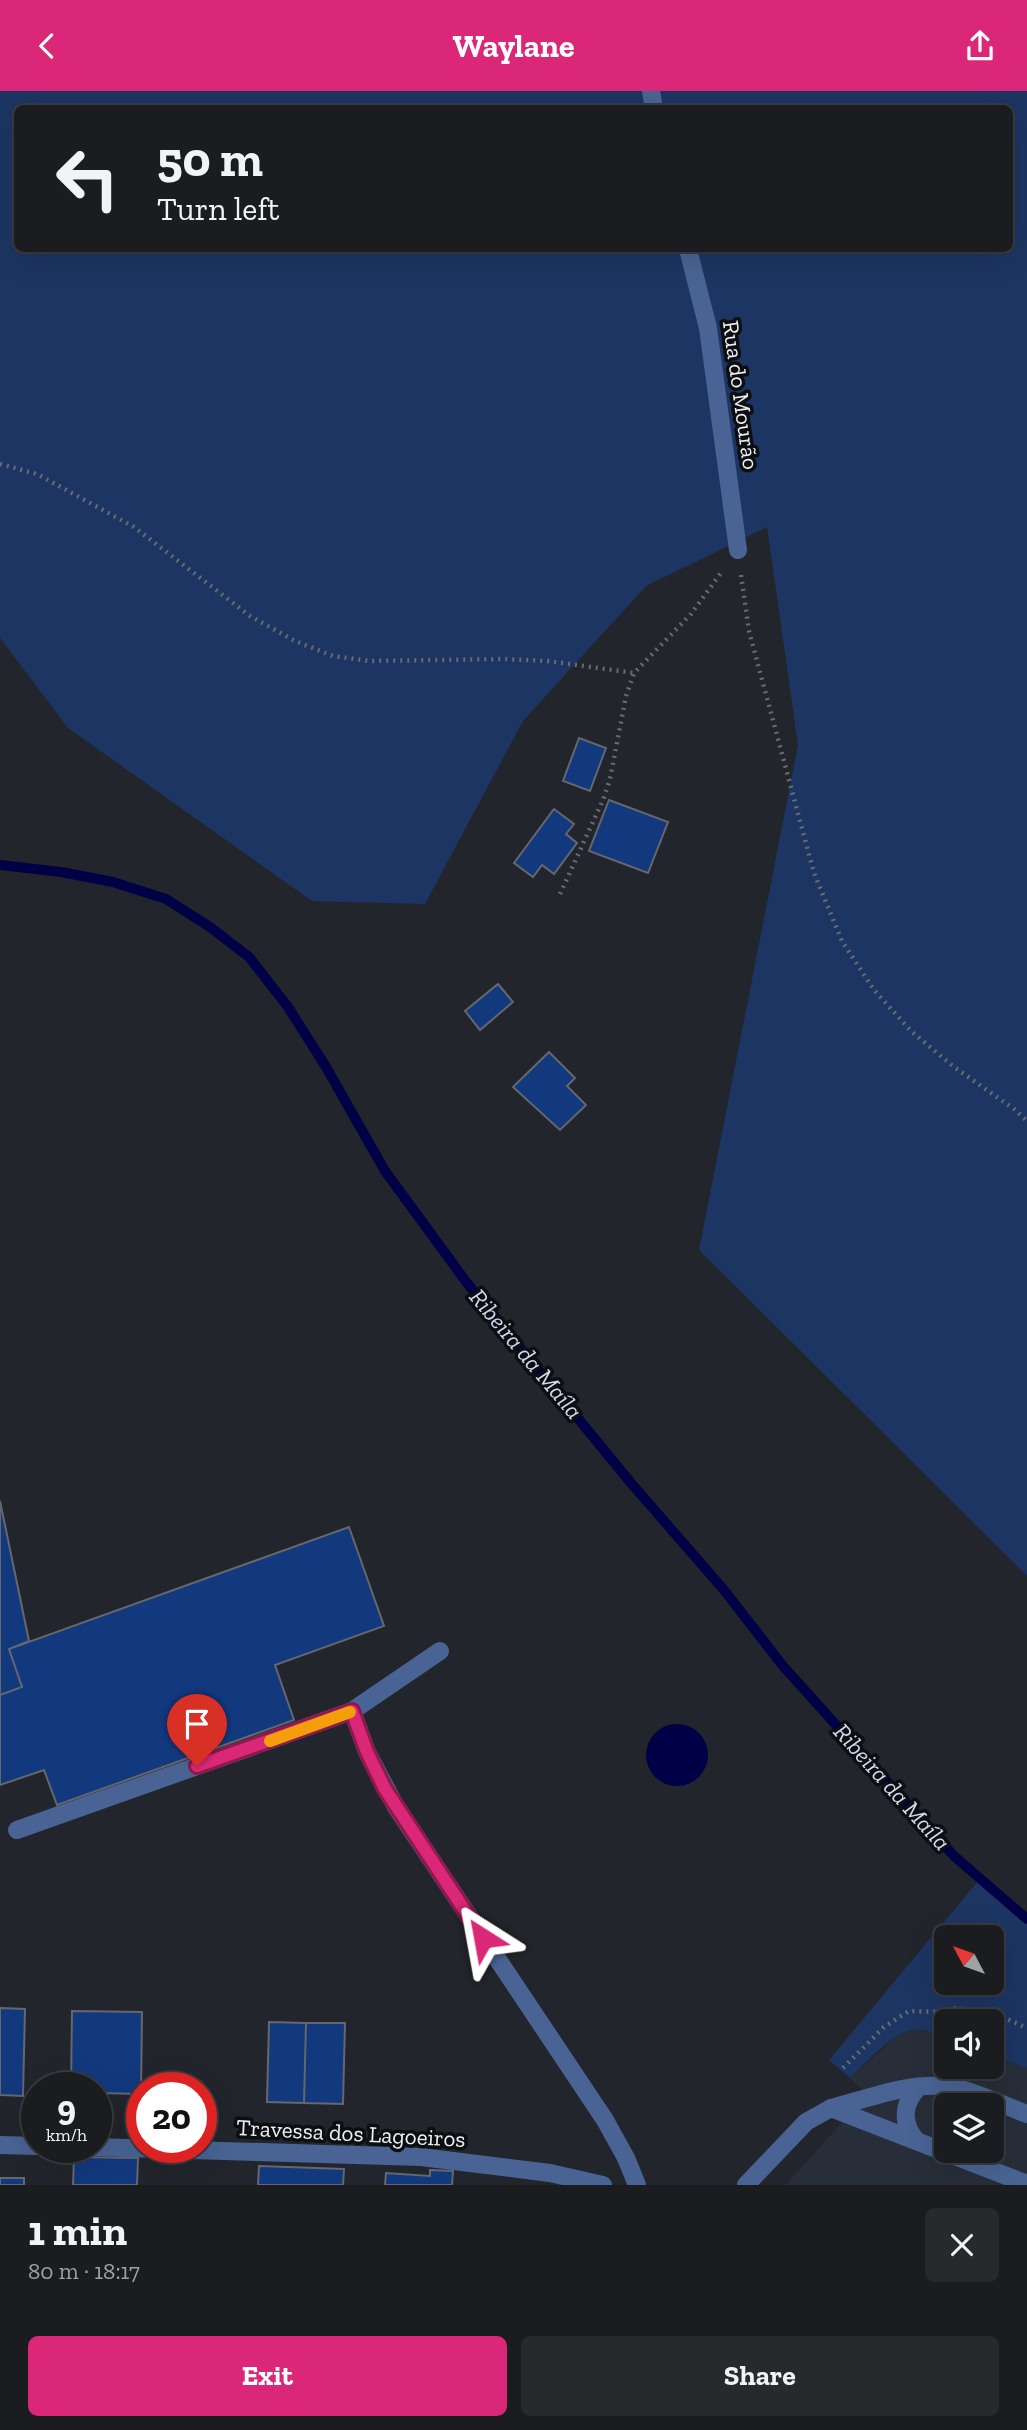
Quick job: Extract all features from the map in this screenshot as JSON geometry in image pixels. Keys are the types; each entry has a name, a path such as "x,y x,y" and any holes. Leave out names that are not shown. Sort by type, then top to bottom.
{"street":[{"name":"Rua do Mourão","path":"689,252 708,328 738,550"},
{"path":"17,1831 352,1711 440,1651"},
{"path":"352,1711 367,1752 396,1807 605,2120 637,2185"},
{"path":"746,2185 806,2122 831,2108 919,2087 951,2087 962,2093"},
{"path":"918,2142 909,2131 905,2113 911,2096 919,2087"},
{"path":"831,2108 934,2147"},
{"path":"1004,2108 1027,2114"},
{"path":"0,2145 21,2146"},
{"name":"Travessa dos Lagoeiros","path":"112,2148 421,2157 570,2176 603,2185"},
{"path":"976,2163 1027,2183"}],"path":[{"path":"0,464 37,474 134,527 250,616 295,641 333,656 369,661 548,661 634,673"},
{"path":"560,894 603,800 610,779 626,696 634,673 691,614 738,550"},
{"path":"738,550 749,631 767,699 814,873 842,941 874,990 911,1031 1027,1121"},
{"path":"844,2068 884,2027 909,2011 937,2012 956,2008 979,2011 998,2015 1027,2028"}],"shaded area":[{"path":"0,91 1027,91 1027,1576 699,1250 798,745 767,527 646,586 523,721 425,904 312,901 68,728 0,638"},
{"path":"677,1724 689,1726 699,1733 706,1743 706,1767 699,1777 689,1784 677,1786 665,1784 655,1777 648,1767 646,1755 648,1743 655,1733 665,1726"},
{"path":"979,1880 1027,1919 1027,2068 1004,2059 1004,2009 934,2009 934,2033 913,2030 897,2036 850,2078 829,2060 934,1934 934,1995 1004,1995 1004,1925 942,1925"},
{"path":"913,2030 934,2033 934,2079 1004,2079 1004,2059 1027,2068 1027,2185 786,2185 867,2094 850,2078 897,2036"}],"building":[{"path":"579,738 606,748 590,791 563,781"},
{"path":"609,800 668,822 648,873 589,851"},
{"path":"554,809 574,824 566,834 577,843 554,874 542,865 533,877 514,863"},
{"path":"498,984 513,1002 480,1030 465,1011"},
{"path":"549,1052 575,1078 567,1086 586,1105 560,1130 513,1087"},
{"path":"0,1501 29,1641 9,1649 22,1687 0,1695"},
{"path":"349,1527 384,1626 275,1665 294,1720 57,1805 44,1770 0,1785 0,1695 22,1687 9,1649"},
{"path":"0,2008 25,2009 21,2096 0,2095"},
{"path":"72,2011 142,2012 141,2072 126,2072 126,2094 112,2093 112,2072 71,2072"},
{"path":"269,2022 306,2023 304,2103 267,2102"},
{"path":"306,2023 345,2023 343,2104 304,2103"},
{"path":"112,2158 126,2158 126,2163 138,2163 137,2185 73,2185 74,2163 112,2163"},
{"path":"259,2166 344,2169 343,2185 258,2185"},
{"path":"430,2170 453,2171 452,2185 385,2185 386,2173 430,2176"},
{"path":"0,2178 24,2178 24,2185 0,2185"}],"waterway":[{"name":"Ribeira da Maíla","path":"0,865 61,872 113,882 166,899 210,927 249,957 288,1007 326,1067 385,1171 467,1283 631,1483 724,1590 783,1666 954,1856 1027,1919"}],"slow traffic":[{"path":"270,1741 350,1712"}],"route":[{"path":"197,1766 352,1711 367,1752 385,1789 483,1938"}]}
